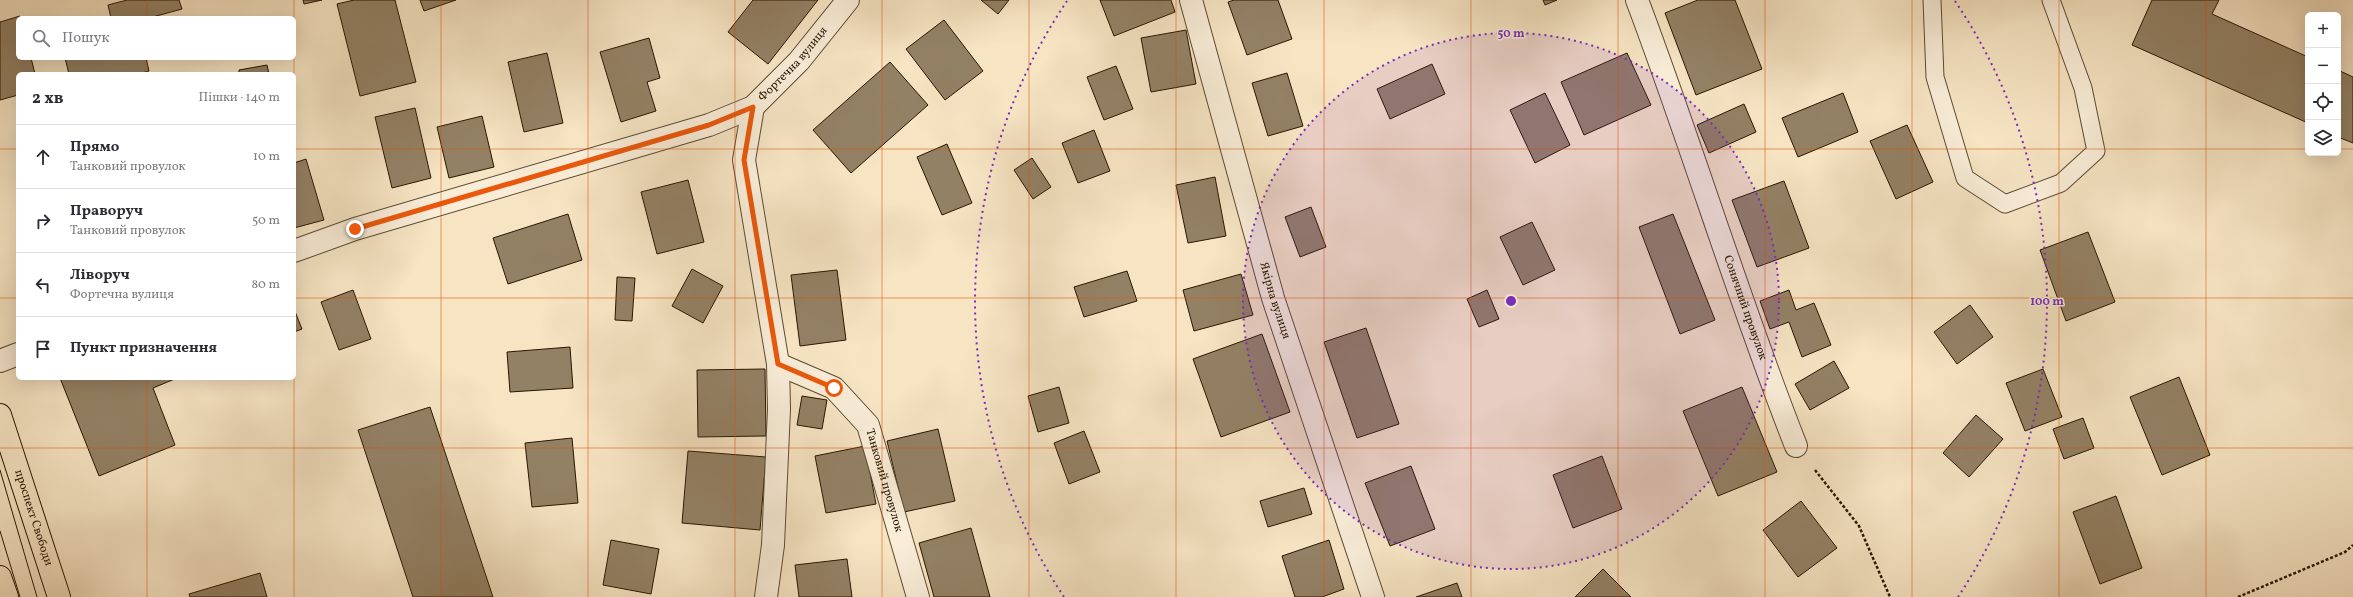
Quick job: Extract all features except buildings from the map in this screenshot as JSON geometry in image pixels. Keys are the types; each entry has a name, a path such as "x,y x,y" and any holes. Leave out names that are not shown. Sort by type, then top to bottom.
{"highway":[{"name":"проспект Свободи","path":"0,415 59,597"},
{"path":"0,577 6,597"}],"street":[{"name":"Фортечна вулиця","path":"296,250 355,229 709,125 753,107 799,61 848,0"},
{"name":"Якірна вулиця","path":"1191,0 1273,298 1373,597"},
{"name":"Сонячний провулок","path":"1637,0 1666,76 1760,355 1796,446"},
{"path":"753,107 744,160 778,364 779,409 773,545 766,597"},
{"path":"0,361 16,355"},
{"name":"Танковий провулок","path":"778,364 834,388 868,425 918,597"}],"lane":[{"path":"1932,0 1936,77 1965,178 2005,204 2061,182 2096,151 2083,88 2051,0"}],"path":[{"path":"1796,446 1859,526 1890,597"},
{"path":"2239,597 2345,552 2353,545"}],"tram line":[{"path":"0,470 37,597"},
{"path":"0,531 20,597"}],"route":[{"path":"355,229 709,125 753,107 744,160 761,253 778,364 834,388"}]}
